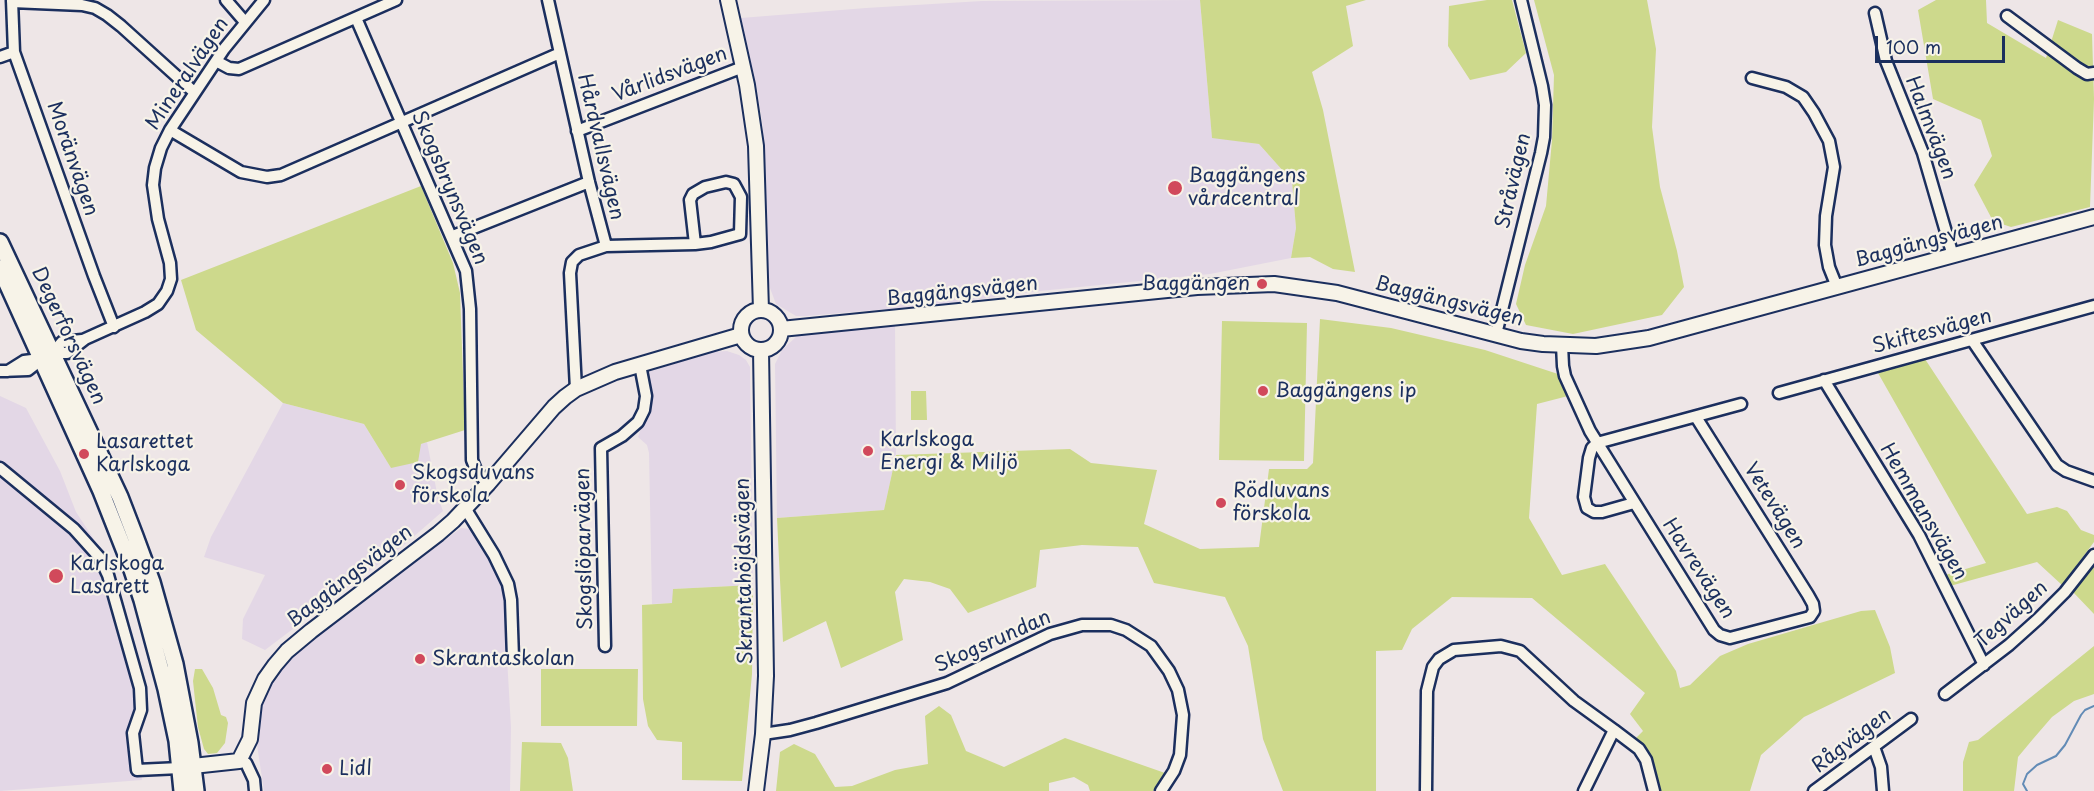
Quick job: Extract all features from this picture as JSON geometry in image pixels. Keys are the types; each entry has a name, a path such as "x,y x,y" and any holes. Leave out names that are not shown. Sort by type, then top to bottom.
{"main road":[{"name":"Degerforsvägen","path":"0,242 112,518 142,600 166,689 177,741 196,791"},
{"name":"Degerforsvägen","path":"0,268 47,356"},
{"name":"Degerforsvägen","path":"182,791 186,767"}],"street":[{"path":"226,0 245,22"},
{"name":"Mineralvägen","path":"4,371 24,361 47,356 62,342 85,339 114,327 158,304 167,291 171,279 170,263 154,202 155,168 161,148 194,92 264,0"},
{"path":"216,61 229,68 239,69 396,0"},
{"name":"Hårdvallsvägen","path":"548,0 589,182 606,246 579,255 572,262 570,273 576,389"},
{"path":"728,0 756,146 761,310"},
{"name":"Stråvägen","path":"1496,334 1544,137 1545,105 1542,86 1521,0"},
{"path":"12,1 92,4 194,92"},
{"name":"Moränvägen","path":"12,1 14,52 114,327"},
{"name":"Halmvägen","path":"1875,13 1886,61 1927,162 1953,256"},
{"path":"2007,16 2077,68 2087,74 2094,73"},
{"name":"Skogsbrynsvägen","path":"356,18 453,236 466,271 469,285 472,460 476,470 488,484"},
{"path":"0,57 14,52"},
{"path":"170,130 228,166 241,172 267,177 292,171 560,53"},
{"name":"Vårlidsvägen","path":"577,131 742,67"},
{"path":"1752,78 1786,87 1803,98 1814,112 1829,141 1834,167 1826,216 1825,245 1829,267 1837,287"},
{"path":"453,236 589,182"},
{"path":"606,246 695,244 728,239 740,234 741,197 735,184 726,182 693,194 690,200 695,244"},
{"name":"Baggängsvägen","path":"781,328 1197,287 1274,284 1337,293 1521,341 1596,346 1648,338 2094,217"},
{"name":"Skiftesvägen","path":"1779,393 2094,306"},
{"path":"761,310 773,314 781,328 776,344 761,350 749,346 741,335 741,326 746,317 754,311 761,310"},
{"name":"Baggängsvägen","path":"239,761 250,739 254,703 265,679 281,658 311,632 438,534 488,484 554,407 576,389 615,372 741,335"},
{"path":"1972,340 2056,465 2066,471 2094,480"},
{"name":"Havrevägen","path":"1562,345 1565,375 1597,443 1714,630 1730,638 1810,617"},
{"name":"Skrantahöjdsvägen","path":"756,791 763,734 766,664 761,350"},
{"name":"Skogslöparvägen","path":"605,646 601,448 622,436 638,422 644,410 646,396 640,365"},
{"name":"Hemmansvägen","path":"1824,381 1919,535 1984,665"},
{"path":"1634,503 1602,512 1594,512 1587,508 1584,497 1589,458 1592,448 1597,443 1741,404"},
{"name":"Vetevägen","path":"1696,417 1808,594 1814,611 1810,617"},
{"path":"0,468 74,529 100,558 108,575 140,688 141,710 133,733 137,770 239,761 246,763 254,780 255,791"},
{"path":"465,508 494,555 508,584 511,600 513,658"},
{"name":"Tegvägen","path":"1945,694 2038,620 2065,592 2094,555"},
{"name":"Skogsrundan","path":"763,734 816,723 947,683 1050,634 1082,625 1111,625 1126,630 1150,646 1169,671 1178,690 1183,715 1180,755 1174,771 1161,791"},
{"path":"1426,791 1429,679 1433,667 1439,658 1454,650 1502,646 1520,651 1574,701 1639,749 1646,760 1654,791"},
{"name":"Rågvägen","path":"1814,791 1911,719"},
{"path":"1584,791 1614,730"},
{"path":"1874,747 1881,767 1883,791"}],"shaded area":[{"path":"1200,0 1212,137 1259,144 1292,181 1296,228 1291,258 1210,274 1040,291 935,305 796,316 776,304 767,280 763,128 741,18 982,1"},
{"path":"895,324 896,455 884,510 777,518 775,364 782,350 797,336 804,333"},
{"path":"727,351 739,355 750,367 753,585 674,589 673,603 652,604 649,453 647,445 638,437 647,412 650,389 648,372 711,352"},
{"name":"Karlskoga Lasarett","path":"0,396 26,408 60,471 76,512 101,550 121,603 146,698 144,721 138,743 142,780 0,791"},
{"path":"283,403 364,424 391,468 421,444 427,442 438,498 443,511 404,545 265,650 242,639 243,619 265,575 204,557 211,537"},
{"name":"Skrantaskolan","path":"461,528 471,529 498,572 503,589 511,727 510,791 264,791 257,745 259,720 264,695 277,672 288,658"}],"green space":[{"path":"1200,0 1366,0 1346,6 1353,46 1312,72 1323,110 1355,272 1333,269 1310,257 1291,258 1296,228 1292,181 1259,144 1212,138"},
{"path":"1487,0 1512,0 1526,53 1506,72 1470,80 1448,46 1449,6"},
{"path":"1534,0 1647,0 1656,49 1652,127 1660,187 1684,287 1662,315 1573,334 1526,325 1516,304 1525,265 1546,206 1552,140 1554,75"},
{"path":"1936,0 1986,0 1987,23 2046,58 2058,20 2092,34 2094,99 2090,207 2011,227 1993,221 1974,185 1992,156 1981,120 1933,99 1918,10"},
{"path":"421,186 453,263 460,293 465,430 421,444 418,462 391,468 364,424 283,403 196,330 181,280"},
{"path":"1320,319 1391,328 1485,350 1558,374 1568,396 1537,404 1529,518 1562,575 1605,564 1676,671 1680,688 1690,685 1720,656 1748,644 1861,611 1875,610 1890,647 1895,673 1804,717 1761,755 1750,791 1656,791 1652,761 1634,740 1643,731 1630,714 1645,693 1532,598 1452,597 1412,629 1402,650 1376,651 1376,791 1283,791 1263,739 1248,646 1225,597 1154,583 1138,547 1082,545 1040,550 1036,587 968,613 950,589 930,582 904,579 895,592 903,640 841,668 826,621 783,642 777,518 884,510 896,455 1070,449 1091,463 1157,470 1144,524 1200,549 1259,547 1269,469 1307,469 1313,463"},
{"name":"Baggängens ip","path":"1222,321 1307,323 1304,461 1219,460"},
{"path":"1925,359 2027,514 2057,507 2067,511 2081,530 2094,535 2094,542 2062,585 2037,562 1950,586 1945,575 1986,563 1878,373"},
{"path":"911,391 926,391 927,420 911,420"},
{"path":"2094,562 2094,614 2073,592"},
{"path":"753,585 752,674 742,781 682,780 682,742 657,740 648,726 643,699 642,605 672,603 673,589"},
{"path":"2094,646 2094,694 2074,701 2052,717 2018,757 2014,791 1963,791 1963,762 1969,742 1978,740"},
{"path":"195,669 202,669 213,688 221,715 226,717 228,723 225,743 217,753 208,754 204,749 198,727 193,681"},
{"path":"541,669 638,669 637,726 541,726"},
{"path":"939,706 951,715 966,751 1004,767 1065,738 1165,773 1153,791 1090,791 1088,785 1074,777 1049,783 1049,791 776,791 780,752 794,744 815,754 835,787 852,786 895,770 928,764 925,716"},
{"path":"522,742 561,743 568,758 573,791 520,791"}],"waterway":[{"path":"2027,791 2023,784 2027,774 2037,765 2056,756 2065,745 2081,715 2085,710 2094,706"}],"place":[{"name":"Baggängens vårdcentral","path":"1175,188"},
{"name":"Baggängen","path":"1262,284"},
{"name":"Baggängens ip","path":"1263,391"},
{"name":"Karlskoga Energi & Miljö","path":"868,451"},
{"name":"Lasarettet Karlskoga","path":"84,454"},
{"name":"Skogsduvans förskola","path":"400,485"},
{"name":"Rödluvans förskola","path":"1221,503"},
{"name":"Karlskoga Lasarett","path":"56,576"},
{"name":"Skrantaskolan","path":"420,659"},
{"name":"Lidl","path":"327,769"}]}
